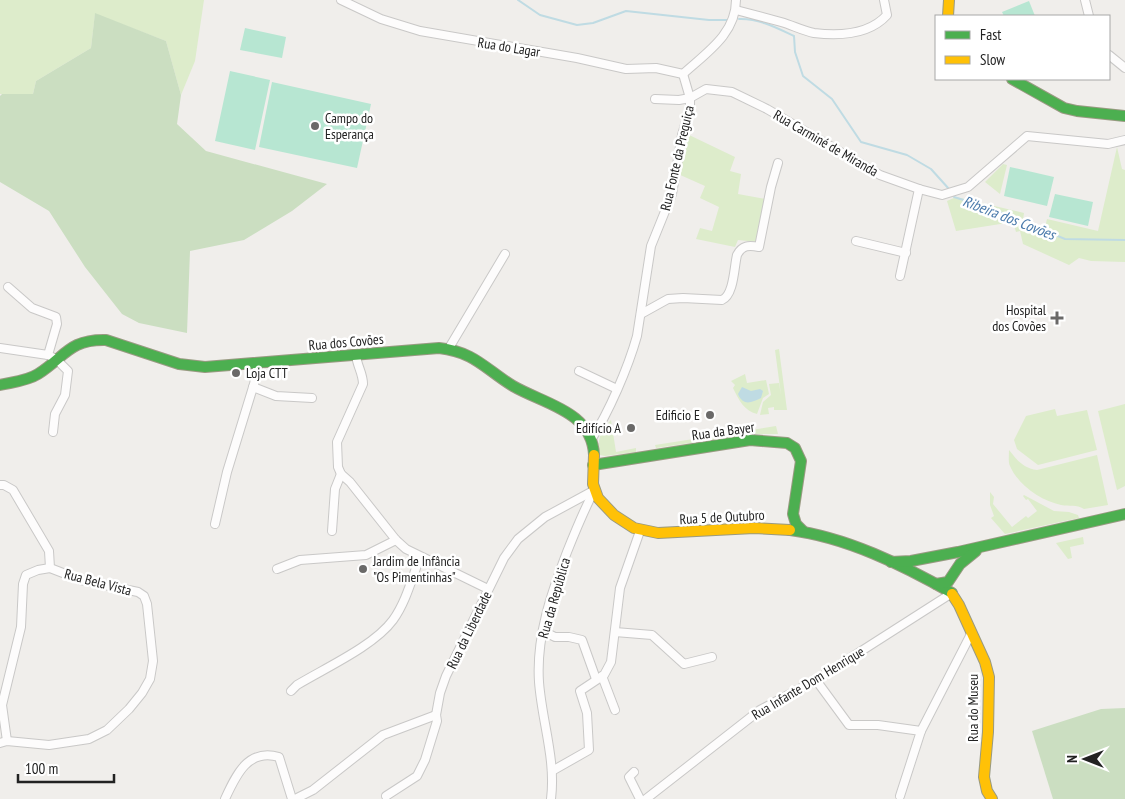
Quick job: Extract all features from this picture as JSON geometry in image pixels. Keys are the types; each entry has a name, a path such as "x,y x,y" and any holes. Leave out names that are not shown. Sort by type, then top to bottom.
{"street":[{"name":"Rua do Lagar","path":"341,0 381,19 420,31 577,58 626,69 656,68 683,74"},
{"path":"683,74 721,39 731,25 736,10 736,0"},
{"path":"736,10 813,32 845,35 864,31 881,21 887,15 884,0"},
{"path":"948,15 949,0"},
{"path":"1085,0 1089,15"},
{"path":"1110,56 1125,68"},
{"name":"Rua Fonte da Preguiça","path":"591,440 600,425 633,350 641,314 651,246 672,194 682,135 690,108 690,98 683,74"},
{"path":"1014,80 1064,108 1125,116"},
{"name":"Rua Carminé de Miranda","path":"655,99 679,100 690,98 706,89 732,92 767,109 880,175 942,195 968,187 1027,136 1108,144 1125,140"},
{"path":"641,314 668,300 683,298 722,300 727,298 730,292 736,255 739,250 749,245 760,247 771,187 778,163"},
{"path":"900,276 919,189"},
{"path":"856,241 906,253"},
{"path":"449,348 505,254"},
{"path":"8,287 32,308 56,317 57,324 52,357"},
{"name":"Rua dos Covões","path":"0,385 35,375 41,372 52,357 86,341 97,339 192,366 258,364 449,348 475,357 515,387 566,410 579,423 591,440"},
{"path":"0,348 52,357 68,371 65,395 55,414 53,432"},
{"path":"356,355 363,374 363,384 337,442 338,467 341,474 350,482 396,540 406,549 488,589"},
{"path":"215,524 227,472 253,387 258,364"},
{"path":"579,371 617,388"},
{"path":"253,387 276,396 312,398"},
{"path":"591,440 594,491"},
{"name":"Rua da Bayer","path":"593,465 750,440 787,443 795,448 801,461 793,514"},
{"path":"332,531 335,489 341,474"},
{"name":"Rua Bela Vista","path":"0,485 13,490 49,551 50,568 81,580 138,592 144,596 147,604 153,661 150,679 142,694 108,730 89,739 49,745 3,742"},
{"name":"Rua 5 de Outubro","path":"594,491 615,515 627,525 640,531 660,534 777,528 804,532 888,561 919,576"},
{"name":"Rua da Liberdade","path":"386,796 417,776 425,760 437,721 436,715 440,693 446,676 504,558 518,539 545,517 594,491"},
{"name":"Rua da República","path":"551,799 552,771 539,681 539,654 558,575 581,515 594,491"},
{"path":"777,528 787,523 793,514"},
{"path":"793,514 796,524 804,532"},
{"path":"952,594 919,576 916,568 921,560 1125,514"},
{"path":"552,771 589,750 587,713 580,691 599,678 611,662 620,588 640,531"},
{"path":"277,569 300,560 329,556 366,555 396,540"},
{"path":"936,584 946,584 965,559 983,547"},
{"path":"951,554 958,561 958,567"},
{"path":"291,691 297,685 360,648 378,635 392,621 401,606 420,557"},
{"name":"Rua 5 de Outubro","path":"888,561 921,560"},
{"path":"3,742 2,705 21,627 23,584 26,575 50,568"},
{"path":"952,578 952,594"},
{"name":"Rua do Museu","path":"952,594 988,668 988,732 984,777 992,799"},
{"name":"Rua Infante Dom Henrique","path":"646,799 760,710 816,680 952,594"},
{"path":"543,631 555,637 569,637 582,640 615,710"},
{"path":"615,632 652,635 684,664 712,657"},
{"path":"898,798 921,731 972,634"},
{"path":"816,680 850,725 878,725 921,731"},
{"path":"225,799 240,769 250,760 269,754 279,757 293,799 313,790 383,735 436,715"},
{"path":"634,772 629,777 640,799"}],"green space":[{"path":"0,0 204,0 195,61 181,95 166,41 95,14 91,48 36,81 33,94 0,94"},
{"path":"1029,1 1035,15 1004,15 1002,12"},
{"path":"95,13 166,41 181,95 177,124 206,151 327,184 292,211 244,240 190,251 187,333 139,323 122,314 85,267 49,211 0,182 0,96 2,94 33,94 36,81 91,48"},
{"path":"245,28 286,37 282,58 240,50"},
{"path":"230,71 270,80 255,150 215,141"},
{"name":"Campo do Esperança","path":"272,82 371,104 357,168 259,147"},
{"path":"685,133 735,157 730,171 741,174 738,194 766,199 758,242 738,240 735,247 696,239 700,228 712,231 719,207 700,198 705,186 678,174"},
{"path":"1117,147 1122,169 1125,170 1125,262 1091,261 1079,258 1069,265 1023,244 1020,231 1016,232 1013,222 956,231 947,201 956,197 1024,213 1023,220 1045,227 1047,219 1098,231"},
{"path":"1003,164 1007,165 1000,194 985,182"},
{"path":"1010,167 1054,177 1047,206 1004,196"},
{"path":"1055,194 1093,202 1088,226 1049,217"},
{"path":"779,349 787,410 774,410 774,407 768,408 769,414 760,415 763,402 771,395 769,384 779,383 781,395 775,350"},
{"path":"745,374 747,383 766,380 769,394 763,398 757,414 745,408 733,388 735,385 731,381"},
{"path":"1125,404 1125,486 1117,490 1098,411"},
{"path":"1055,409 1057,416 1087,410 1097,450 1038,465 1017,449 1014,440 1026,416"},
{"path":"611,420 616,452 636,448 636,452 600,455 600,436"},
{"path":"776,426 778,434 752,434 656,448 655,445"},
{"path":"1009,450 1024,465 1037,470 1097,455 1108,505 1084,509 1053,503 1038,496 1024,486 1014,473 1009,463"},
{"path":"990,492 994,497 993,504 1012,527 1026,516 1028,518 1037,511 1028,499 1026,500 1024,495 1054,511 1069,512 1078,515 1079,518 1005,534 991,518 994,516 990,505"},
{"path":"1083,537 1084,544 1070,547 1072,558 1068,559 1056,543"},
{"path":"1125,708 1125,799 1053,799 1032,731 1101,709"}],"water":[{"path":"742,387 751,391 760,389 763,391 761,398 745,402 738,394"}],"waterway":[{"name":"Ribeira dos Covões","path":"518,0 540,15 577,25 593,23 626,11 709,20 728,20"},
{"name":"Ribeira dos Covões","path":"739,19 760,22 794,36 795,52 803,76 832,99 861,142 907,155 931,169 949,189"},
{"name":"Ribeira dos Covões","path":"954,197 995,210 1065,239 1125,240"}],"traffic: fast":[{"path":"1014,80 1064,108 1125,116"},
{"path":"0,385 34,376 47,368 68,350 84,342 94,340 106,340 179,364 205,367 439,348 471,357 513,386 552,404 576,419 585,428 591,440 594,455"},
{"path":"593,465 750,440 787,443 795,448 801,461 793,514 796,524 804,532"},
{"path":"891,562 911,561 958,552 1125,514"},
{"path":"790,530 832,539 874,554 914,572 952,593"},
{"path":"936,584 948,582 960,564 976,551"}],"traffic: slow":[{"path":"948,15 949,0"},
{"path":"594,455 593,484 598,498 614,515 634,528 658,533 754,528 790,530"},
{"path":"952,594 985,662 989,677 988,732 984,777 987,791 992,799"}],"place":[{"name":"Campo do Esperança","path":"315,126"},
{"name":"Hospital dos Covões","path":"1057,318"},
{"name":"Loja CTT","path":"236,373"},
{"name":"Edificio E","path":"710,415"},
{"name":"Edifício A","path":"631,428"},
{"name":"Jardim de Infância \"Os Pimentinhas\"","path":"363,569"}]}
